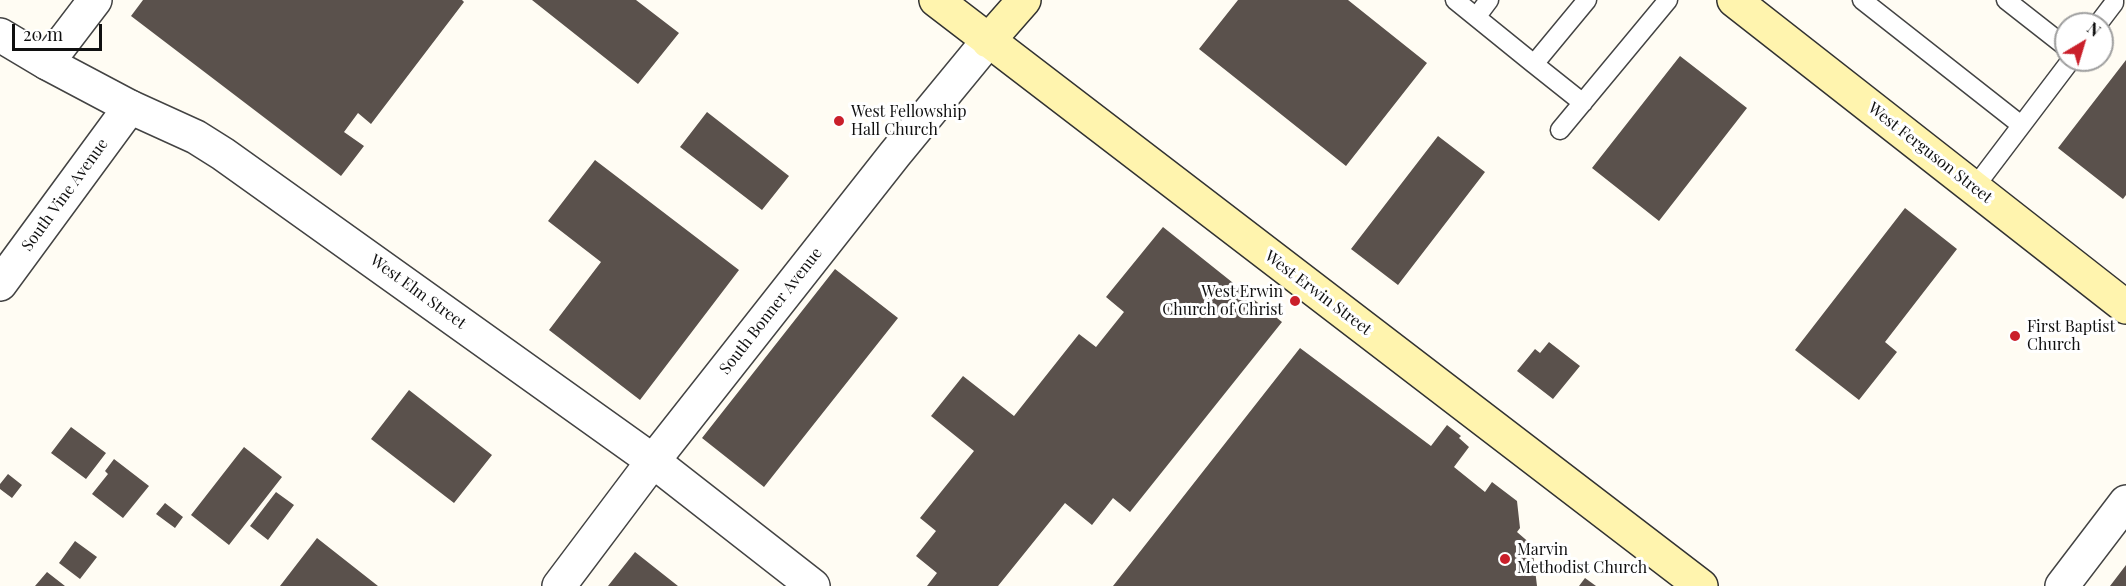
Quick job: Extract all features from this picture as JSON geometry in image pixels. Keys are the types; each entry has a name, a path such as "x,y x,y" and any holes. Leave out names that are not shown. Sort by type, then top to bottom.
{"main road":[{"name":"West Erwin Street","path":"936,0 1701,586"},
{"path":"988,41 1024,0"},
{"name":"West Ferguson Street","path":"1734,0 2126,307"}],"street":[{"path":"47,63 95,0"},
{"name":"West Elm Street","path":"0,35 47,63 196,137 223,154 653,461 813,586"},
{"name":"South Bonner Avenue","path":"559,586 653,461 988,41"},
{"name":"South Vine Avenue","path":"0,284 130,106"},
{"path":"2062,586 2126,502"}],"lane":[{"path":"1455,0 1583,103"},
{"path":"1477,16 1490,0"},
{"path":"1534,64 1587,0"},
{"path":"1560,130 1668,0"},
{"path":"1862,0 2021,125"},
{"path":"2006,0 2054,38"},
{"path":"1974,188 2062,72"}],"building":[{"path":"143,0 462,0 464,2 371,124 358,113 344,132 364,146 341,176 131,16"},
{"path":"532,0 636,0 679,33 638,84"},
{"path":"1238,0 1348,0 1427,63 1346,166 1199,49"},
{"path":"1680,56 1747,108 1659,221 1592,168"},
{"path":"2126,60 2126,195 2123,199 2058,148"},
{"path":"707,112 789,176 762,210 680,147"},
{"path":"1438,136 1485,172 1398,285 1351,249"},
{"path":"595,160 739,270 640,400 549,330 601,262 548,221"},
{"path":"1905,208 1957,249 1885,342 1897,352 1859,400 1795,350"},
{"path":"1163,227 1282,322 1130,512 1113,498 1092,525 1065,503 998,586 927,586 937,573 916,556 936,531 920,518 974,451 931,416 963,376 1014,416 1079,334 1096,347 1124,312 1106,297"},
{"path":"835,269 898,318 764,487 702,438"},
{"path":"1549,342 1580,366 1553,399 1517,371 1535,349 1540,353"},
{"path":"1300,348 1431,446 1447,425 1461,436 1459,438 1469,447 1454,467 1485,492 1492,482 1517,501 1520,528 1517,532 1532,545 1537,586 1113,586"},
{"path":"409,390 492,455 454,503 371,439"},
{"path":"71,427 106,453 86,479 51,453"},
{"path":"244,447 282,477 229,545 191,515"},
{"path":"114,459 149,486 123,518 92,494 108,474 105,471"},
{"path":"8,474 22,485 12,498 0,489 0,484"},
{"path":"276,492 294,505 268,540 250,526"},
{"path":"165,503 183,517 175,528 156,514"},
{"path":"317,538 378,586 280,586"},
{"path":"75,541 97,557 80,579 59,563"},
{"path":"635,552 678,586 608,586"},
{"path":"2126,565 2126,586 2110,586"},
{"path":"47,572 65,586 35,586"},
{"path":"1585,578 1596,586 1579,586"}],"place":[{"name":"West Fellowship Hall Church","path":"839,121"},
{"name":"West Erwin Church of Christ","path":"1295,301"},
{"name":"First Baptist Church","path":"2015,336"},
{"name":"Marvin Methodist Church","path":"1505,559"}]}
